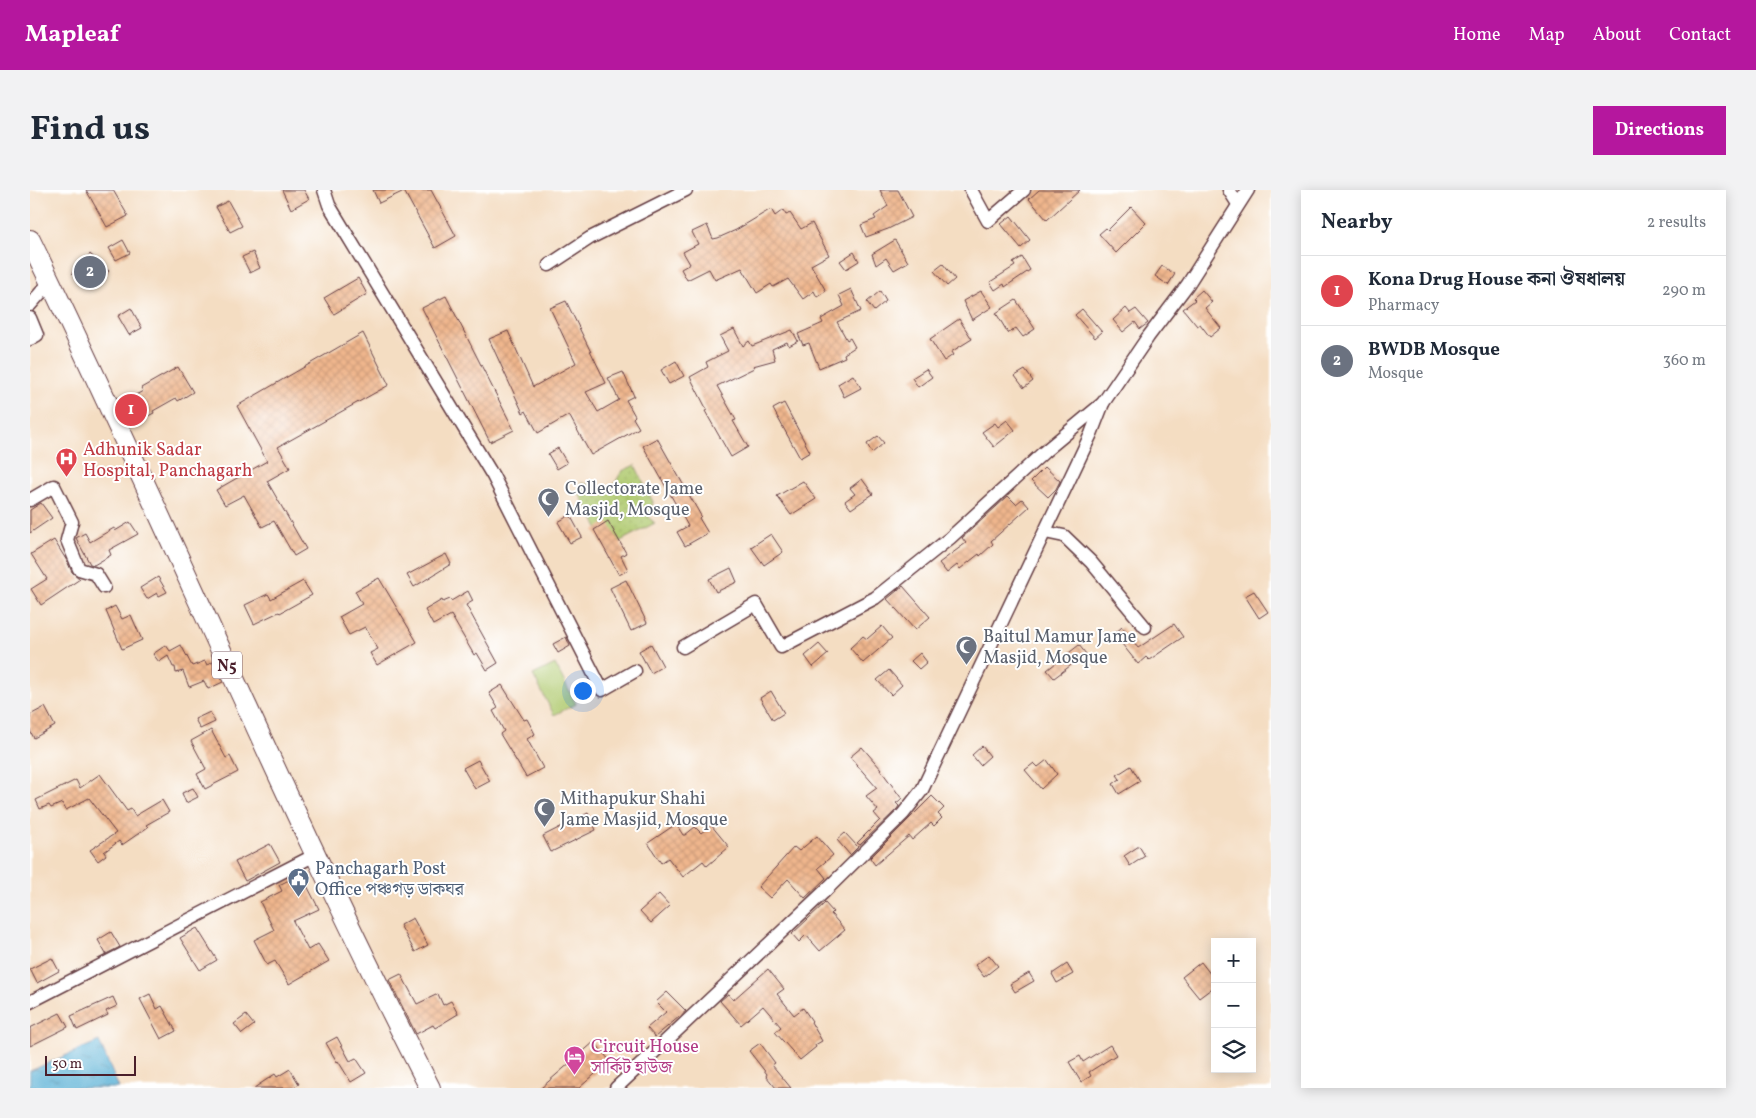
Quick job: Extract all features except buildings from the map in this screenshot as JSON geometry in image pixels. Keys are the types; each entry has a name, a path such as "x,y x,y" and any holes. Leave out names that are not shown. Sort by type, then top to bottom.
{"highway":[{"name":"N5","path":"30,240 315,855 430,1088"}],"street":[{"path":"324,190 329,205 493,476 602,690 635,671"},
{"path":"549,265 590,238 686,190"},
{"path":"971,190 988,221 1024,190"},
{"path":"1229,190 1238,204"},
{"path":"616,1088 825,891 903,814 922,790 1091,434 1103,403 1148,337 1188,284 1248,190"},
{"path":"30,305 50,282"},
{"path":"30,318 37,335 30,339"},
{"path":"683,647 756,604 782,647 876,598 950,538 1044,452 1103,403"},
{"path":"30,500 54,486 72,522 67,540 79,569 96,574 104,586"},
{"path":"1045,532 1064,536 1091,562 1145,627"},
{"path":"30,1002 315,855"}],"green space":[{"path":"635,465 653,502 649,518 655,523 609,547 579,493 581,483 612,488 622,471"},
{"path":"555,664 576,704 554,715 533,675"}],"water":[{"path":"99,1041 119,1088 30,1088 30,1071"}],"place":[{"name":"BWDB Mosque","path":"90,272"},
{"name":"Kona Drug House কনা ঔষধালয়","path":"131,410"},
{"name":"Adhunik Sadar Hospital, Panchagarh","path":"67,478"},
{"name":"Collectorate Jame Masjid, Mosque","path":"549,517"},
{"name":"Baitul Mamur Jame Masjid, Mosque","path":"967,665"},
{"name":"Mithapukur Shahi Jame Masjid, Mosque","path":"544,827"},
{"name":"Panchagarh Post Office পঞ্চগড় ডাকঘর","path":"299,897"},
{"name":"Circuit House সার্কিট হাউজ","path":"575,1075"}]}
